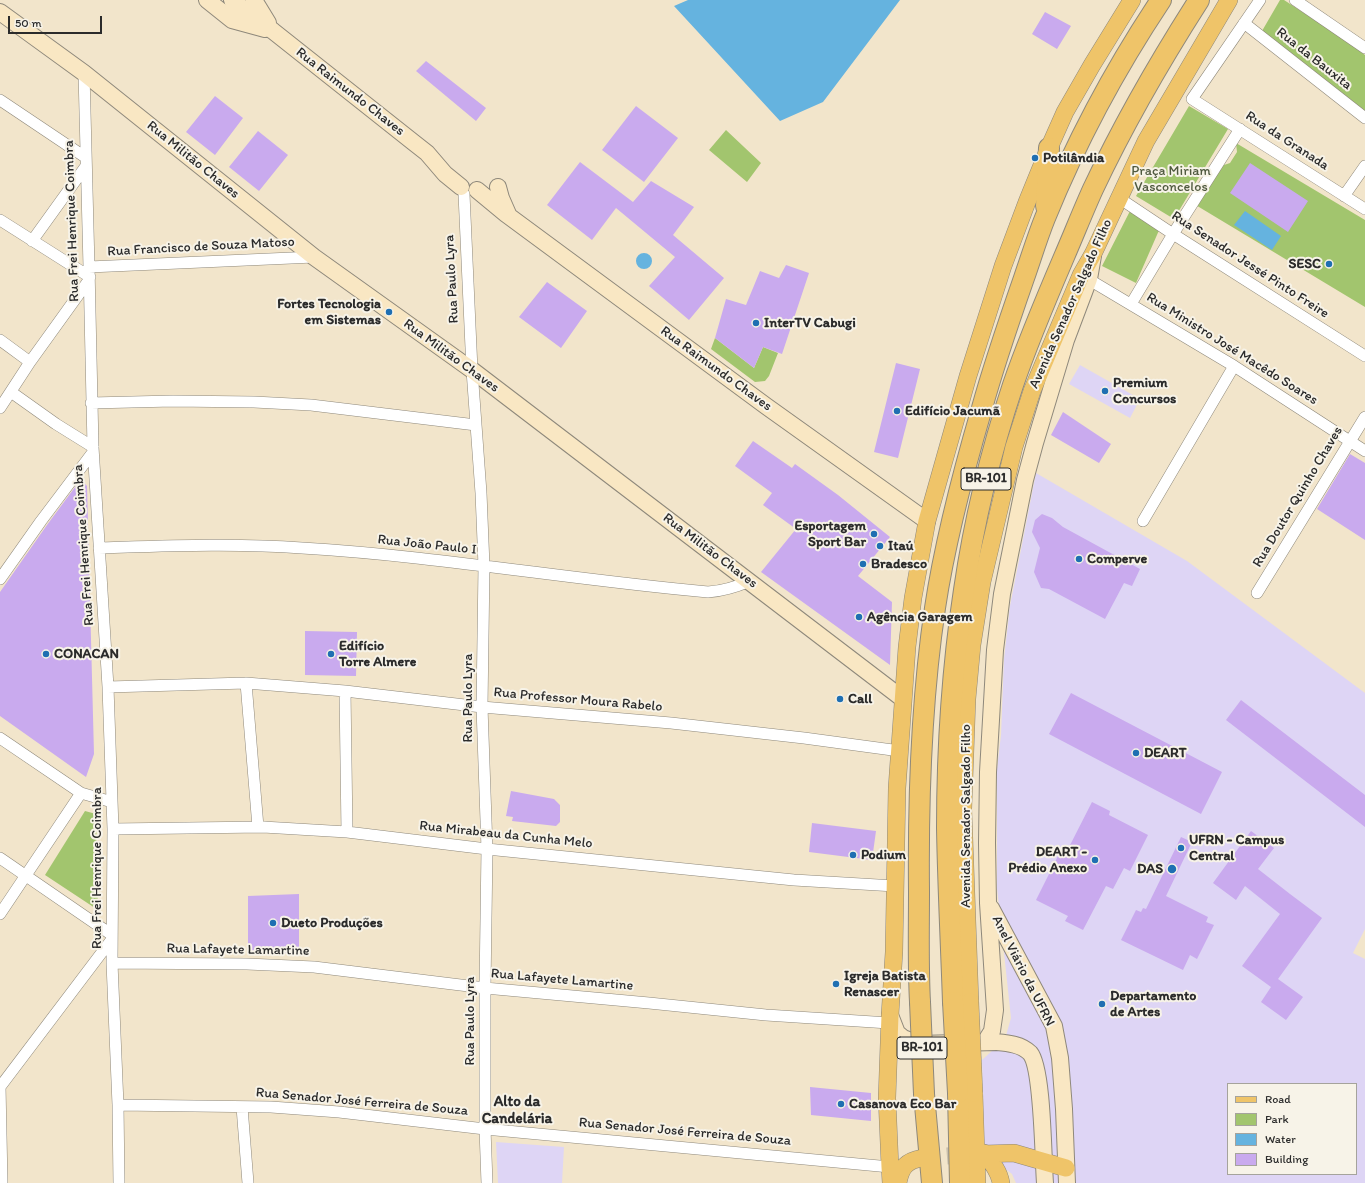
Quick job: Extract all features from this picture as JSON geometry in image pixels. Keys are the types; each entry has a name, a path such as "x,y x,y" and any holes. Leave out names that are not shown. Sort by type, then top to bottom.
{"highway":[{"name":"BR-101","path":"932,1183 924,1094 920,1002 919,820 923,726 936,607 949,539 975,429 997,357 1045,219 1078,144 1106,90 1161,0"},
{"name":"Avenida Senador Salgado Filho","path":"960,1183 966,1093 962,1002 947,826 949,740 962,604 977,513 1013,384 1047,297 1092,191 1152,76 1199,0"},
{"path":"1045,219 1049,148"}],"main road":[{"name":"Rua Raimundo Chaves","path":"206,0 232,20 273,31"},
{"name":"Rua Raimundo Chaves","path":"232,0 427,153 445,174 508,216 766,406 927,521"},
{"name":"Rua Raimundo Chaves","path":"254,0 273,31"},
{"path":"890,1175 887,1098 894,952 897,788 903,699 913,598 927,521 968,376 1003,266 1049,148 1065,112 1132,0"},
{"name":"Avenida Senador Salgado Filho","path":"962,1002 964,750 972,645 982,582 1014,447 1032,391 1085,277 1093,254 1146,141 1229,0"},
{"name":"Rua Militão Chaves","path":"0,12 84,73 314,257 472,370 903,699"},
{"path":"498,187 508,216"},
{"path":"983,1042 992,1031 995,1010 988,903 987,843 990,717 995,650 1002,594 1025,480 1085,277"},
{"name":"Anel Viário da UFRN","path":"988,903 1054,1026 1060,1058 1063,1095 1066,1176"},
{"path":"890,1019 898,1033 910,1042 919,1044 996,1042 1016,1044 1030,1054 1034,1062 1040,1086 1045,1183"},
{"name":"Avenida Senador Salgado Filho","path":"966,1093 977,1183"},
{"path":"1001,1183 999,1174 993,1163 983,1153 1014,1153 1044,1161 1066,1176"},
{"path":"898,1183 902,1169 906,1164 914,1159 922,1158"}],"street":[{"path":"1244,23 1260,0"},
{"path":"1295,0 1365,48"},
{"name":"Rua da Granada","path":"1244,23 1192,99 1365,209"},
{"name":"Rua da Bauxita","path":"1244,23 1365,118"},
{"name":"Rua Frei Henrique Coimbra","path":"84,73 91,403 98,548 108,687 113,829 112,963 118,1105 119,1183"},
{"path":"0,100 86,162 32,241"},
{"path":"1131,304 1173,234 1240,129"},
{"path":"1344,196 1365,166"},
{"name":"Rua Paulo Lyra","path":"468,190 464,213 484,566 482,707 487,849 485,988 485,1128 487,1183"},
{"name":"Rua Senador Jessé Pinto Freire","path":"1119,198 1365,356"},
{"path":"0,220 32,241 89,274 0,408"},
{"name":"Rua Francisco de Souza Matoso","path":"89,274 314,257"},
{"name":"Rua Ministro José Macêdo Soares","path":"1085,277 1234,366 1365,450"},
{"path":"0,340 30,362"},
{"path":"1143,521 1234,366"},
{"path":"0,579 93,449 11,392"},
{"path":"91,403 173,401 254,402 311,405 476,425"},
{"name":"Rua Doutor Quinho Chaves","path":"1256,593 1365,416"},
{"name":"Rua João Paulo I","path":"98,548 235,545 302,548 484,566 708,592 721,591 750,581"},
{"path":"246,683 258,827"},
{"name":"Rua Professor Moura Rabelo","path":"108,687 246,683 345,691 482,707 671,723 804,738 900,751"},
{"path":"345,691 347,832"},
{"path":"0,738 81,793 112,802"},
{"path":"0,914 81,793"},
{"name":"Rua Mirabeau da Cunha Melo","path":"113,829 258,827 347,832 487,849 794,880 895,886"},
{"path":"0,858 112,937 0,1086 2,1183"},
{"name":"Rua Lafayete Lamartine","path":"112,963 247,964 314,967 485,988 766,1015 890,1019"},
{"name":"Rua Senador José Ferreira de Souza","path":"118,1105 271,1107 339,1112 890,1175"},
{"path":"242,1107 248,1183"}],"shaded area":[{"name":"Premium Concursos","path":"1080,365 1140,399 1130,418 1069,384"},
{"name":"UFRN - Campus Central","path":"1036,473 1187,561 1365,693 1365,929 1353,953 1365,959 1365,1183 1016,1183 1012,1174 985,1153 982,1060 1005,1039 1011,1018 997,888 997,769 1001,735 1004,659 1010,606"},
{"path":"496,1142 564,1147 562,1183 498,1183"}],"green space":[{"path":"1280,0 1284,0 1347,41 1365,55 1365,112 1262,31"},
{"name":"Praça Miriam Vasconcelos","path":"1189,106 1228,129 1174,219 1136,196"},
{"path":"726,130 761,163 747,182 709,150"},
{"name":"SESC","path":"1236,143 1365,220 1365,307 1194,204 1218,167 1230,163 1237,152"},
{"path":"1130,211 1160,228 1136,283 1102,266"},
{"path":"715,338 754,368 763,347 778,353 769,376 765,381 755,382 711,349"},
{"path":"85,811 96,814 98,910 45,875"}],"water":[{"path":"688,0 900,0 823,102 780,121 674,6"},
{"path":"1245,211 1281,236 1272,250 1234,225"},
{"path":"644,253 651,258 652,261 647,268 644,269 637,264 636,261 641,254"}],"building":[{"path":"1045,12 1071,26 1057,49 1032,34"},
{"path":"426,61 486,108 476,121 416,71"},
{"path":"215,96 243,118 215,155 186,132"},
{"path":"636,106 678,138 644,182 602,150"},
{"path":"258,131 288,155 259,191 229,167"},
{"path":"580,162 633,202 651,181 694,207 673,235 724,278 689,320 649,286 675,257 616,208 592,240 547,205"},
{"path":"1250,163 1308,201 1288,232 1230,193"},
{"name":"InterTV Cabugi","path":"786,265 809,273 782,354 763,347 754,368 715,338 726,299 746,305 760,271 779,278"},
{"path":"547,282 587,311 561,348 519,317"},
{"name":"Edifício Jacumã","path":"896,363 920,369 898,458 874,452"},
{"path":"1063,412 1111,444 1099,463 1051,435"},
{"path":"753,441 792,468 795,464 838,495 890,537 858,576 892,602 890,665 761,572 796,529 763,505 772,493 735,466"},
{"path":"1350,454 1365,463 1365,540 1317,509"},
{"name":"CONACAN","path":"81,479 87,486 94,754 86,777 0,716 0,592"},
{"name":"Comperve","path":"1042,514 1052,518 1063,527 1140,569 1132,586 1124,583 1105,619 1049,589 1041,588 1034,572 1040,548 1032,532 1035,520"},
{"name":"Edifício Torre Almere","path":"305,631 357,632 356,676 305,675"},
{"name":"DEART","path":"1071,693 1222,772 1201,814 1049,734"},
{"path":"1241,700 1365,795 1365,827 1226,720"},
{"path":"511,791 554,799 560,805 560,822 556,826 512,821 513,817 506,816"},
{"name":"DEART - Prédio Anexo","path":"1092,802 1110,811 1109,815 1148,835 1130,871 1124,868 1113,889 1106,886 1083,930 1065,921 1068,916 1036,900 1061,850 1066,853"},
{"path":"812,823 876,831 872,860 809,852"},
{"path":"1251,831 1274,848 1258,869 1322,918 1278,979 1303,997 1286,1020 1261,1002 1271,987 1242,966 1280,914 1245,886 1236,900 1213,883"},
{"path":"1181,837 1192,842 1166,896 1208,917 1206,922 1214,925 1197,959 1190,955 1183,970 1121,940 1136,910 1141,912 1143,908 1146,909"},
{"name":"Dueto Produções","path":"299,894 299,954 248,951 248,896"},
{"name":"Casanova Eco Bar","path":"810,1087 871,1093 871,1121 811,1115"}],"tunnel":[{"path":"922,1158 972,1154"}],"place":[{"name":"Potilândia","path":"1035,158"},
{"name":"SESC","path":"1329,264"},
{"name":"Fortes Tecnologia em Sistemas","path":"389,312"},
{"name":"InterTV Cabugi","path":"756,323"},
{"name":"Premium Concursos","path":"1105,391"},
{"name":"Edifício Jacumã","path":"897,411"},
{"name":"Esportagem Sport Bar","path":"874,534"},
{"name":"Itaú","path":"880,546"},
{"name":"Comperve","path":"1079,559"},
{"name":"Bradesco","path":"863,564"},
{"name":"Agência Garagem","path":"859,617"},
{"name":"CONACAN","path":"46,654"},
{"name":"Edifício Torre Almere","path":"331,654"},
{"name":"Call","path":"840,699"},
{"name":"DEART","path":"1136,753"},
{"name":"UFRN - Campus Central","path":"1181,848"},
{"name":"Podium","path":"853,855"},
{"name":"DEART - Prédio Anexo","path":"1095,860"},
{"name":"DAS","path":"1172,869"},
{"name":"Dueto Produções","path":"273,923"},
{"name":"Igreja Batista Renascer","path":"836,984"},
{"name":"Departamento de Artes","path":"1102,1004"},
{"name":"Casanova Eco Bar","path":"841,1104"}],"district":[{"name":"Alto da Candelária","path":"517,1110"}]}
